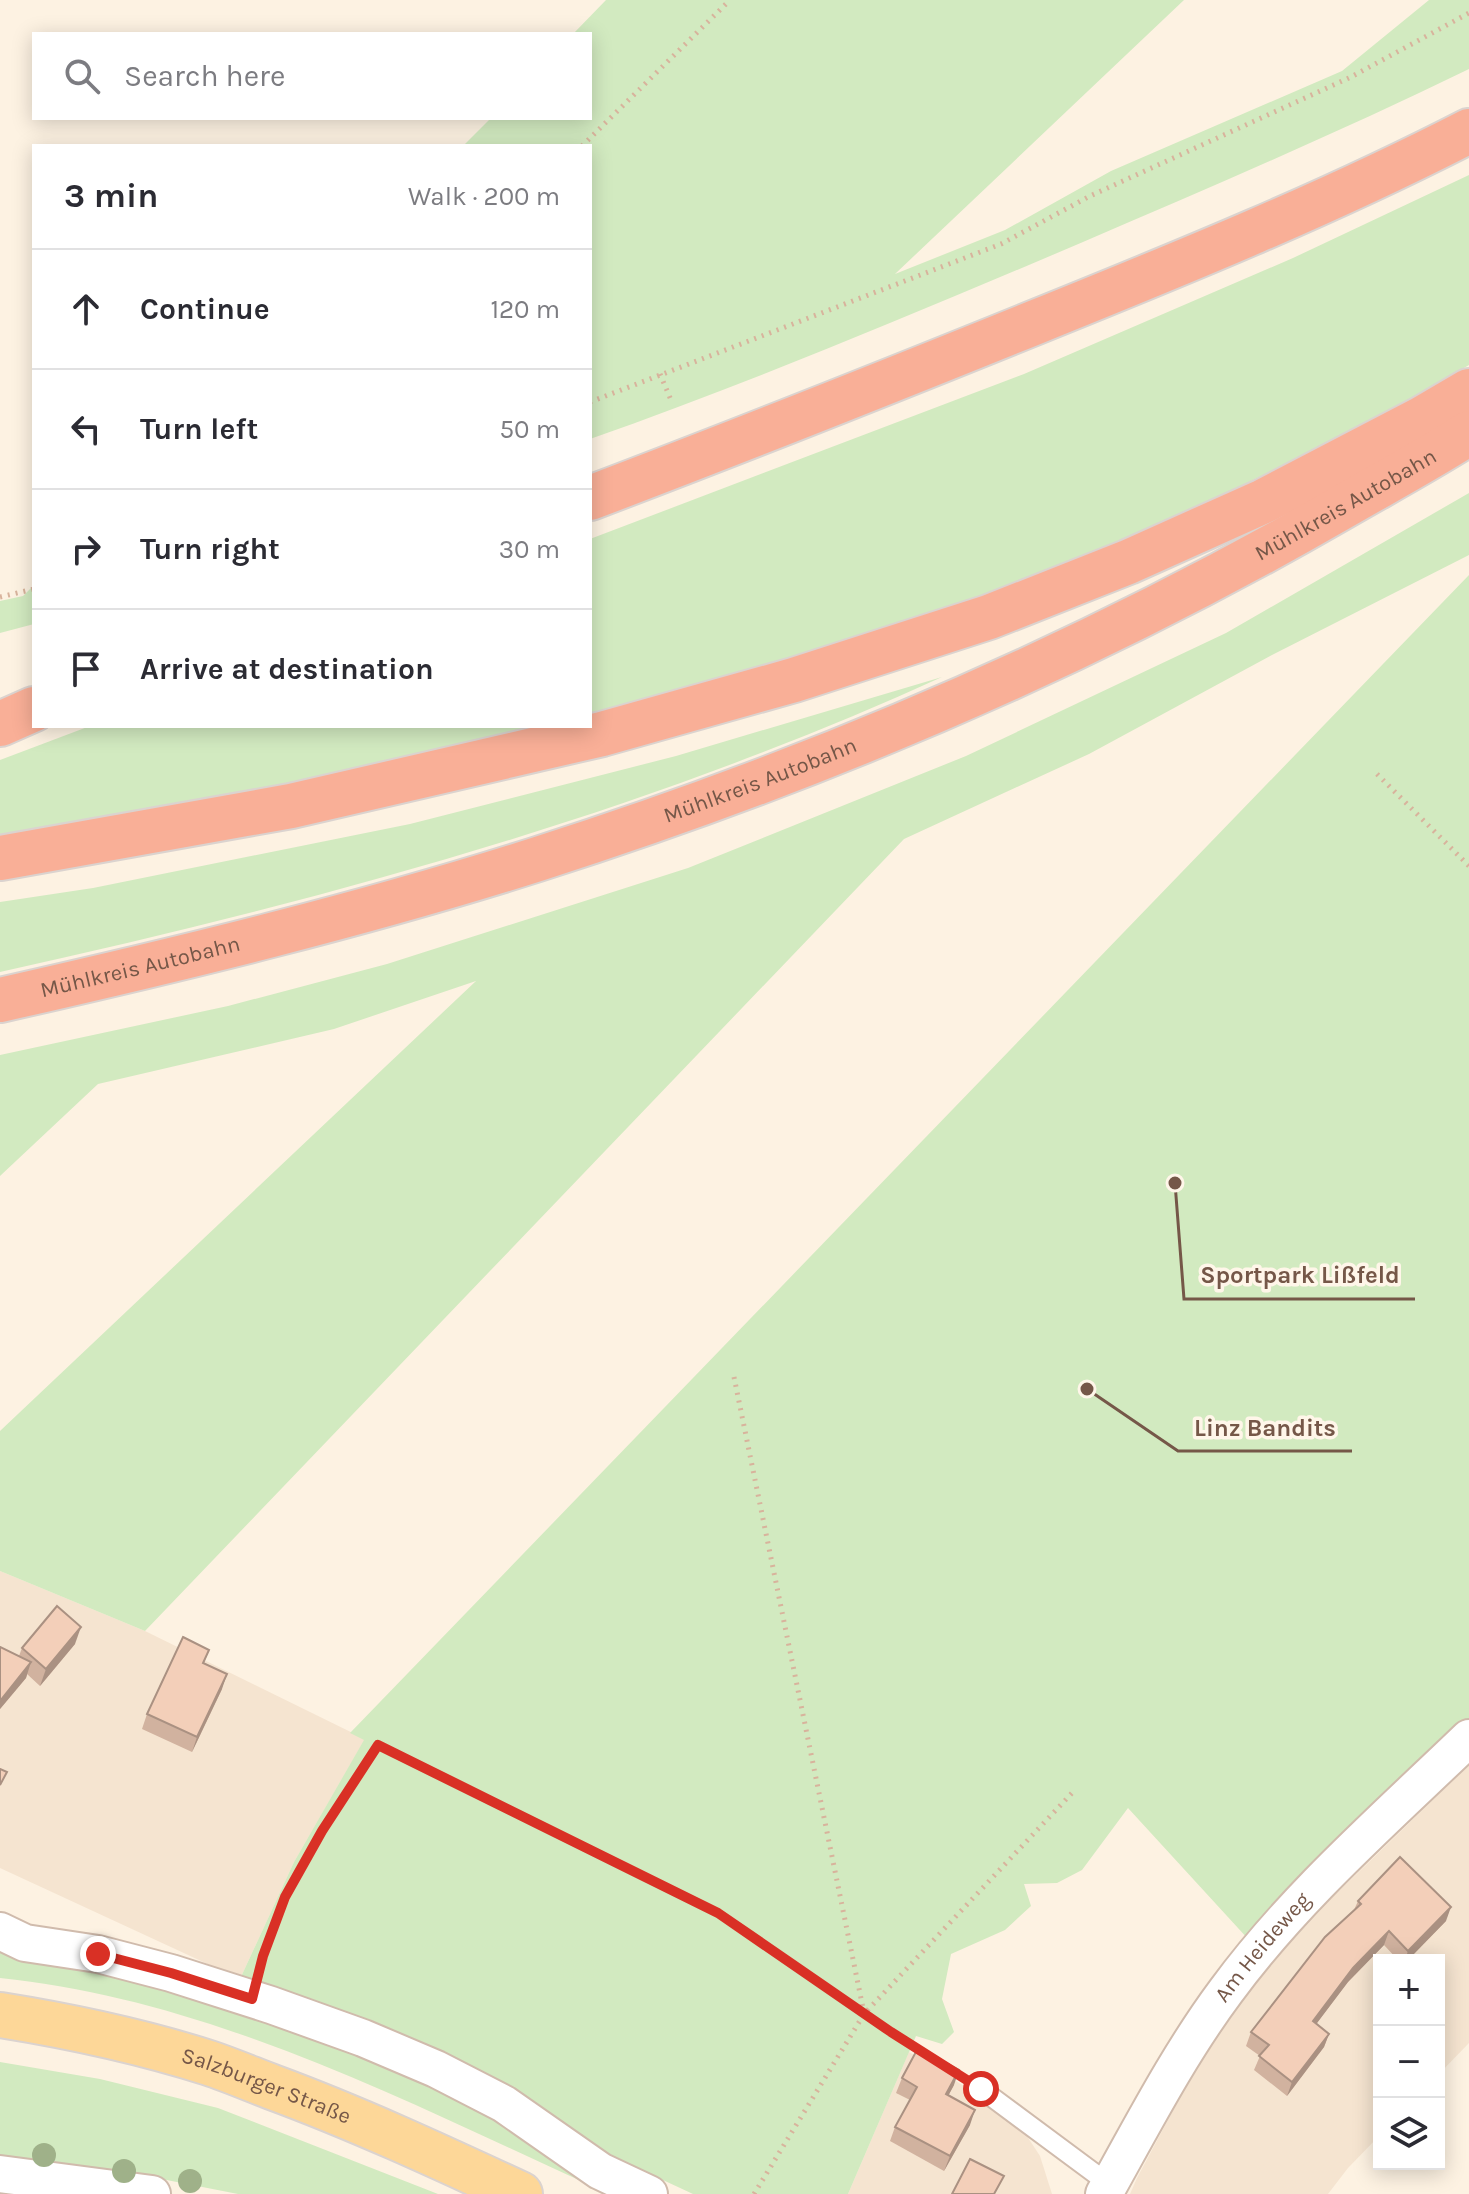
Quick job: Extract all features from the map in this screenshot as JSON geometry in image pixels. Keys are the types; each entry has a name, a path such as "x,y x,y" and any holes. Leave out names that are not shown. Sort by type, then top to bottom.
{"highway":[{"path":"592,497 769,431 1161,272 1389,172 1469,131"},
{"path":"0,858 291,806 602,734 794,680 989,617 1128,562 1264,501 1469,391"},
{"name":"Mühlkreis Autobahn","path":"0,1000 350,915 538,859 719,797 948,706 1138,618 1285,541 1469,433"},
{"path":"0,698 32,695"},
{"path":"0,724 32,710"}],"main road":[{"name":"Salzburger Straße","path":"0,2015 109,2037 209,2063 382,2131 520,2194"}],"street":[{"name":"Am Heideweg","path":"1107,2189 1192,2042 1226,1991 1328,1873 1469,1738"},
{"path":"0,1931 25,1943 98,1954 171,1973 363,2038 436,2069 504,2104 600,2171 649,2194"},
{"path":"0,2174 152,2194"}],"lane":[{"path":"981,2089 1107,2189"}],"path":[{"path":"584,144 730,0"},
{"path":"592,401 1001,244 1090,196 1351,77 1469,13"},
{"path":"660,374 671,400"},
{"path":"0,597 32,589"},
{"path":"1377,774 1469,866"},
{"path":"734,1377 864,2014"},
{"path":"252,1999 263,1956 285,1897 322,1831 378,1745 718,1913 930,2057"},
{"path":"754,2194 864,2014 1072,1793"}],"shaded area":[{"path":"0,1571 145,1631 365,1739 294,1862 240,1979 0,1868"},
{"path":"1469,1765 1469,2043 1445,2068 1445,1954 1373,1954 1373,2142 1328,2194 1130,2194 1192,2075 1227,2018 1264,1971 1335,1895"},
{"path":"909,2052 993,2104 1021,2127 1040,2156 1052,2194 848,2194"}],"green space":[{"path":"606,0 1184,0 895,274 1005,230 1111,171 1342,71 1429,0 1469,0 1469,69 1277,158 961,294 777,369 592,438 592,144 465,144 489,120 592,120 592,32 575,32"},
{"path":"1469,175 1469,365 1376,420 1068,566 919,624 592,716 592,538 1024,374 1293,258"},
{"path":"1469,493 1469,555 1272,655 1089,754 904,839 145,1631 0,1571 0,1431 476,981 334,1029 98,1084 0,1176 0,1055 228,1006 387,964 688,868 966,756 1226,633"},
{"path":"1469,575 1469,1726 1249,1940 1128,1808 1082,1870 1057,1883 1024,1884 1031,1906 1005,1930 951,1954 942,1999 954,2032 942,2044 916,2036 848,2194 693,2194 609,2155 465,2066 240,1979 294,1862 364,1740 350,1733"},
{"path":"32,587 32,625 0,633 0,601 23,596"},
{"path":"942,677 714,771 479,849 241,915 0,972 0,902 93,888 410,824 676,756"},
{"path":"85,728 548,728 251,795 0,838 0,760"},
{"path":"0,1949 112,1969 270,2018 484,2106 594,2187 378,2089 230,2031 154,2007 78,1989 0,1978"},
{"path":"0,2062 100,2079 218,2108 438,2194 238,2194 136,2174 0,2159"}],"building":[{"path":"57,1606 81,1627 46,1669 22,1648"},
{"path":"183,1637 209,1650 203,1663 227,1674 197,1737 147,1714"},
{"path":"0,1647 31,1662 0,1701"},
{"path":"0,1769 7,1772 0,1785"},
{"path":"1400,1857 1451,1907 1408,1951 1389,1931 1353,1968 1313,2021 1329,2034 1292,2082 1259,2056 1269,2045 1251,2032 1325,1937 1361,1904 1358,1901"},
{"path":"918,2048 959,2070 946,2094 975,2110 950,2156 895,2127 917,2087 902,2078"},
{"path":"970,2159 1004,2176 994,2194 952,2194"}],"place":[{"name":"Sportpark Lißfeld","path":"1175,1183"},
{"name":"Linz Bandits","path":"1087,1389"}],"route":[{"path":"98,1954 252,1999 263,1956 285,1897 322,1831 378,1745 718,1913 891,2032 981,2089"}]}
